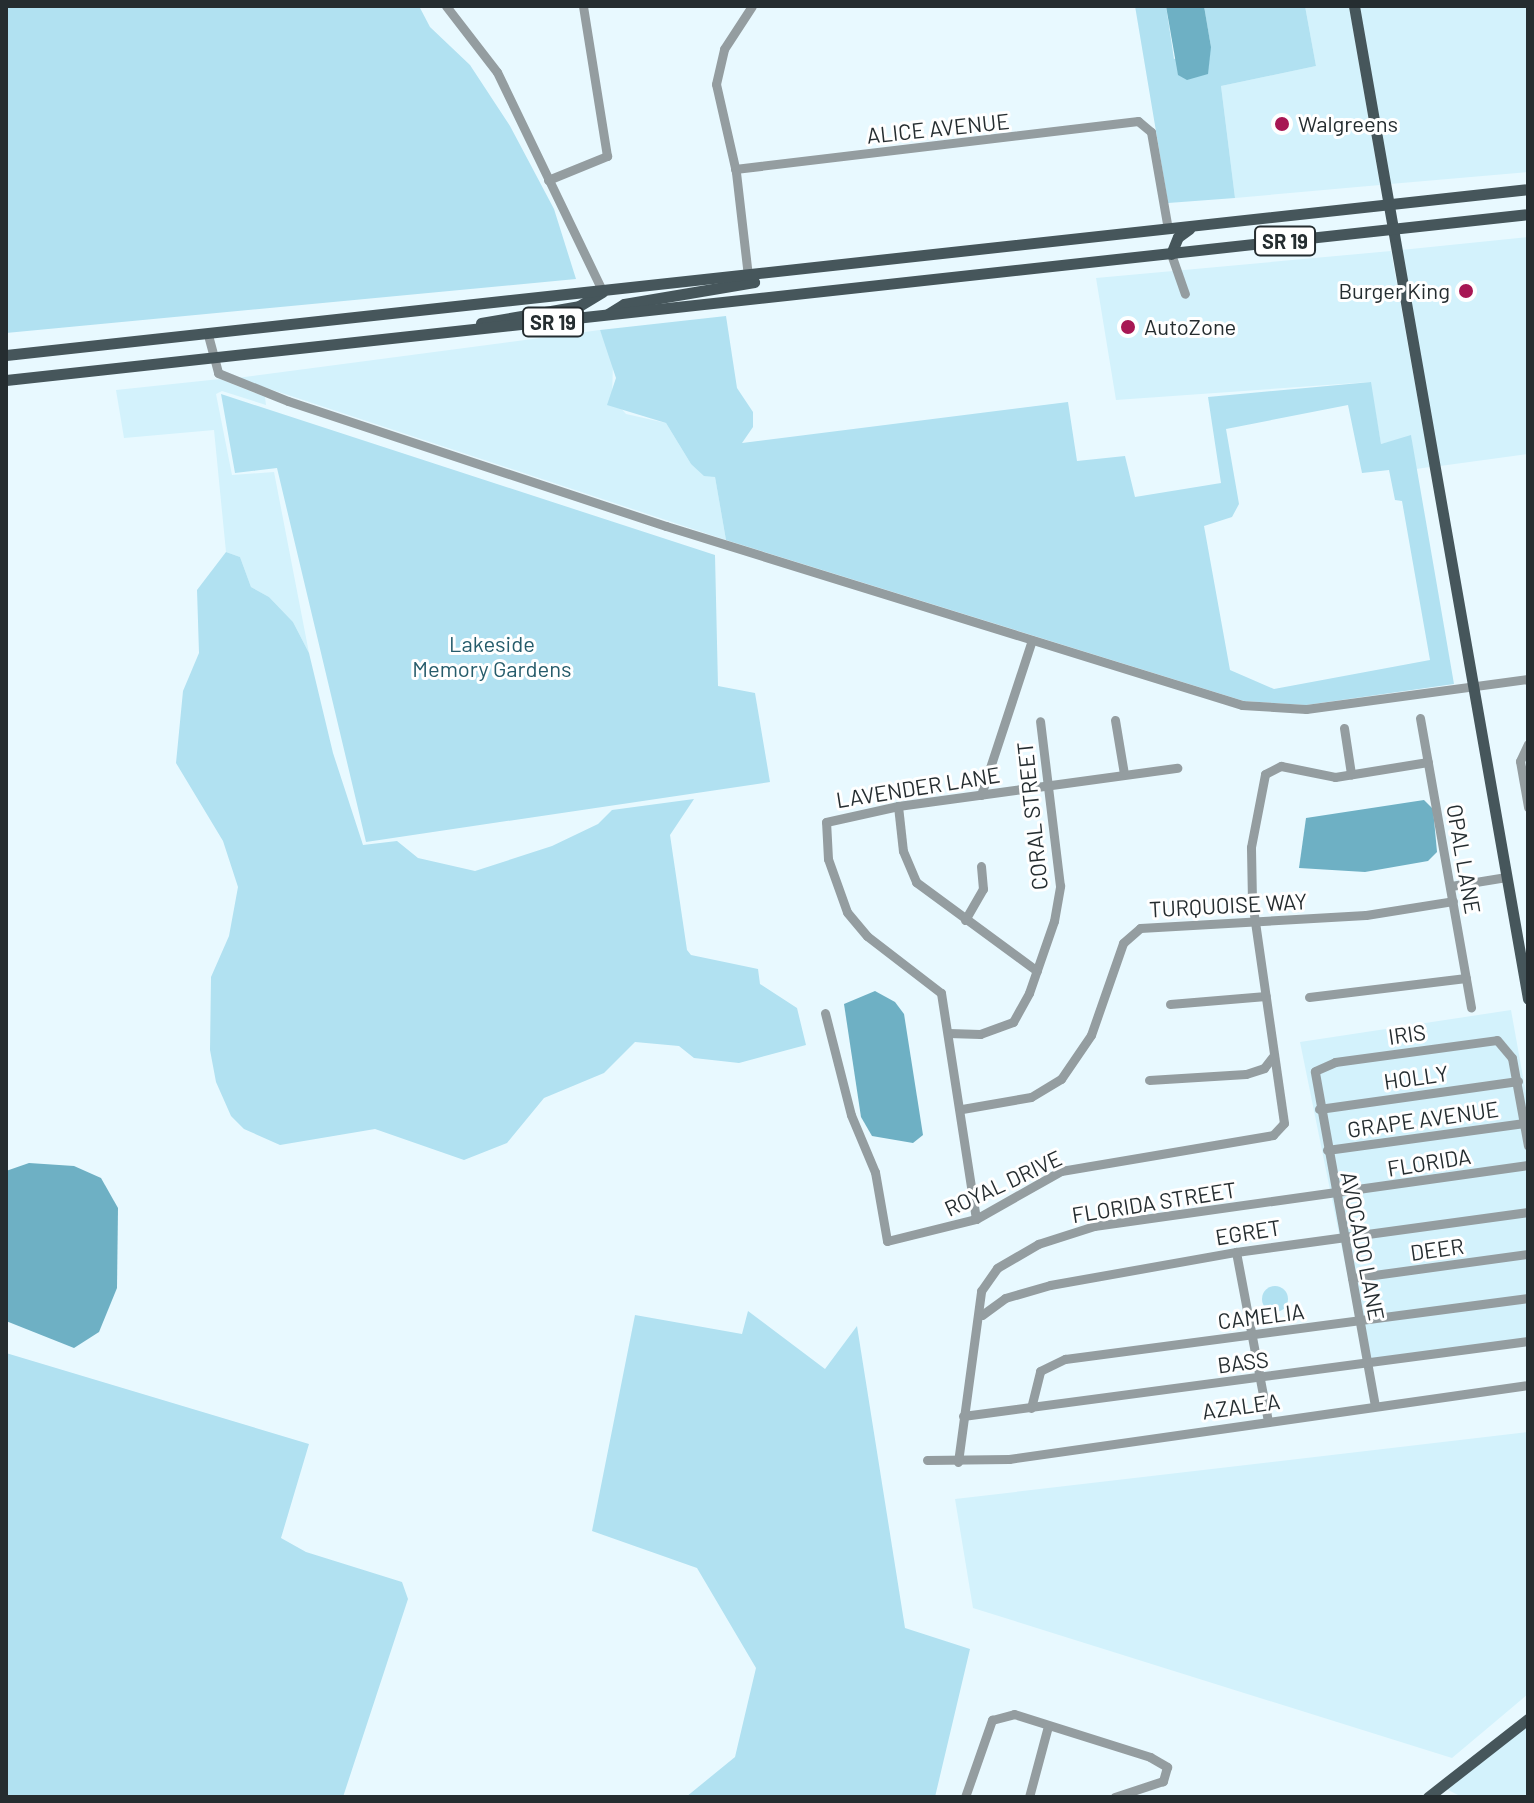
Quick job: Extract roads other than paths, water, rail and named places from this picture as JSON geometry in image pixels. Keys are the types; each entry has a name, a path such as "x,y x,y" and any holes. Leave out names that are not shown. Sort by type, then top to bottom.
{"main road":[{"path":"1354,6 1528,999"},
{"name":"SR 19","path":"6,355 1528,189"},
{"name":"SR 19","path":"6,380 1528,214"},
{"path":"1171,254 1178,237 1193,226"},
{"path":"606,316 624,304 791,277 809,269"},
{"path":"460,332 473,324 579,306 603,292"},
{"path":"1428,1797 1528,1719"}],"street":[{"path":"446,6 497,72 603,292"},
{"path":"548,180 607,156 583,6"},
{"path":"748,276 735,169 716,84 724,49 752,6"},
{"name":"ALICE AVENUE","path":"735,169 1144,123 1157,157 1168,229"},
{"path":"1171,254 1185,294"},
{"path":"208,335 212,359 228,379 319,412 1032,640 1257,708 1341,706 1528,679"},
{"path":"981,795 1032,640"},
{"name":"OPAL LANE","path":"1420,718 1471,1008"},
{"path":"1115,720 1124,774"},
{"name":"CORAL STREET","path":"948,1033 980,1034 1013,1022 1037,971 1059,900 1040,721"},
{"path":"1344,728 1351,774 1428,762"},
{"path":"1528,744 1520,761 1528,807"},
{"name":"ROYAL DRIVE","path":"825,1013 851,1115 878,1183 887,1241 976,1219 1061,1171 1273,1135 1284,1123 1254,923 1251,847 1271,767 1322,777 1351,774"},
{"name":"LAVENDER LANE","path":"976,1219 962,1109 939,989 855,924 839,897 823,828 831,817 1177,768"},
{"path":"898,806 911,876 965,920 1037,971"},
{"path":"965,920 983,889 981,866"},
{"path":"1451,886 1506,877"},
{"name":"TURQUOISE WAY","path":"962,1109 1031,1097 1067,1073 1091,1035 1123,943 1133,931 1148,926 1254,923 1392,913 1453,901"},
{"path":"1309,997 1466,978"},
{"path":"1170,1004 1266,996"},
{"name":"IRIS","path":"1316,1094 1314,1074 1321,1065 1493,1039 1508,1048 1518,1081"},
{"path":"1149,1080 1246,1074 1264,1068 1274,1055"},
{"path":"1518,1081 1528,1146"},
{"name":"HOLLY","path":"1319,1109 1518,1081"},
{"name":"AVOCADO LANE","path":"1316,1094 1375,1406"},
{"name":"GRAPE AVENUE","path":"1327,1150 1524,1123"},
{"name":"FLORIDA","path":"1335,1194 1528,1165"},
{"name":"FLORIDA STREET","path":"958,1462 973,1338 982,1315 981,1291 989,1275 1050,1239 1094,1226 1335,1194"},
{"name":"EGRET","path":"982,1315 1005,1298 1040,1287 1236,1252 1528,1212"},
{"path":"1236,1252 1268,1421"},
{"name":"DEER","path":"1352,1278 1528,1254"},
{"name":"CAMELIA","path":"1031,1408 1037,1377 1049,1363 1528,1298"},
{"name":"BASS","path":"963,1416 1528,1341"},
{"name":"AZALEA","path":"927,1460 958,1462 1528,1385"},
{"path":"965,1797 992,1720 1014,1714 1150,1757 1167,1767 1166,1778 1158,1784 1115,1797"},
{"path":"1029,1797 1048,1726"}],"place":[{"name":"Walgreens","path":"1282,124"},
{"name":"Burger King","path":"1466,291"},
{"name":"AutoZone","path":"1128,327"}],"park label":[{"name":"Lakeside Memory Gardens","path":"492,656"}]}
